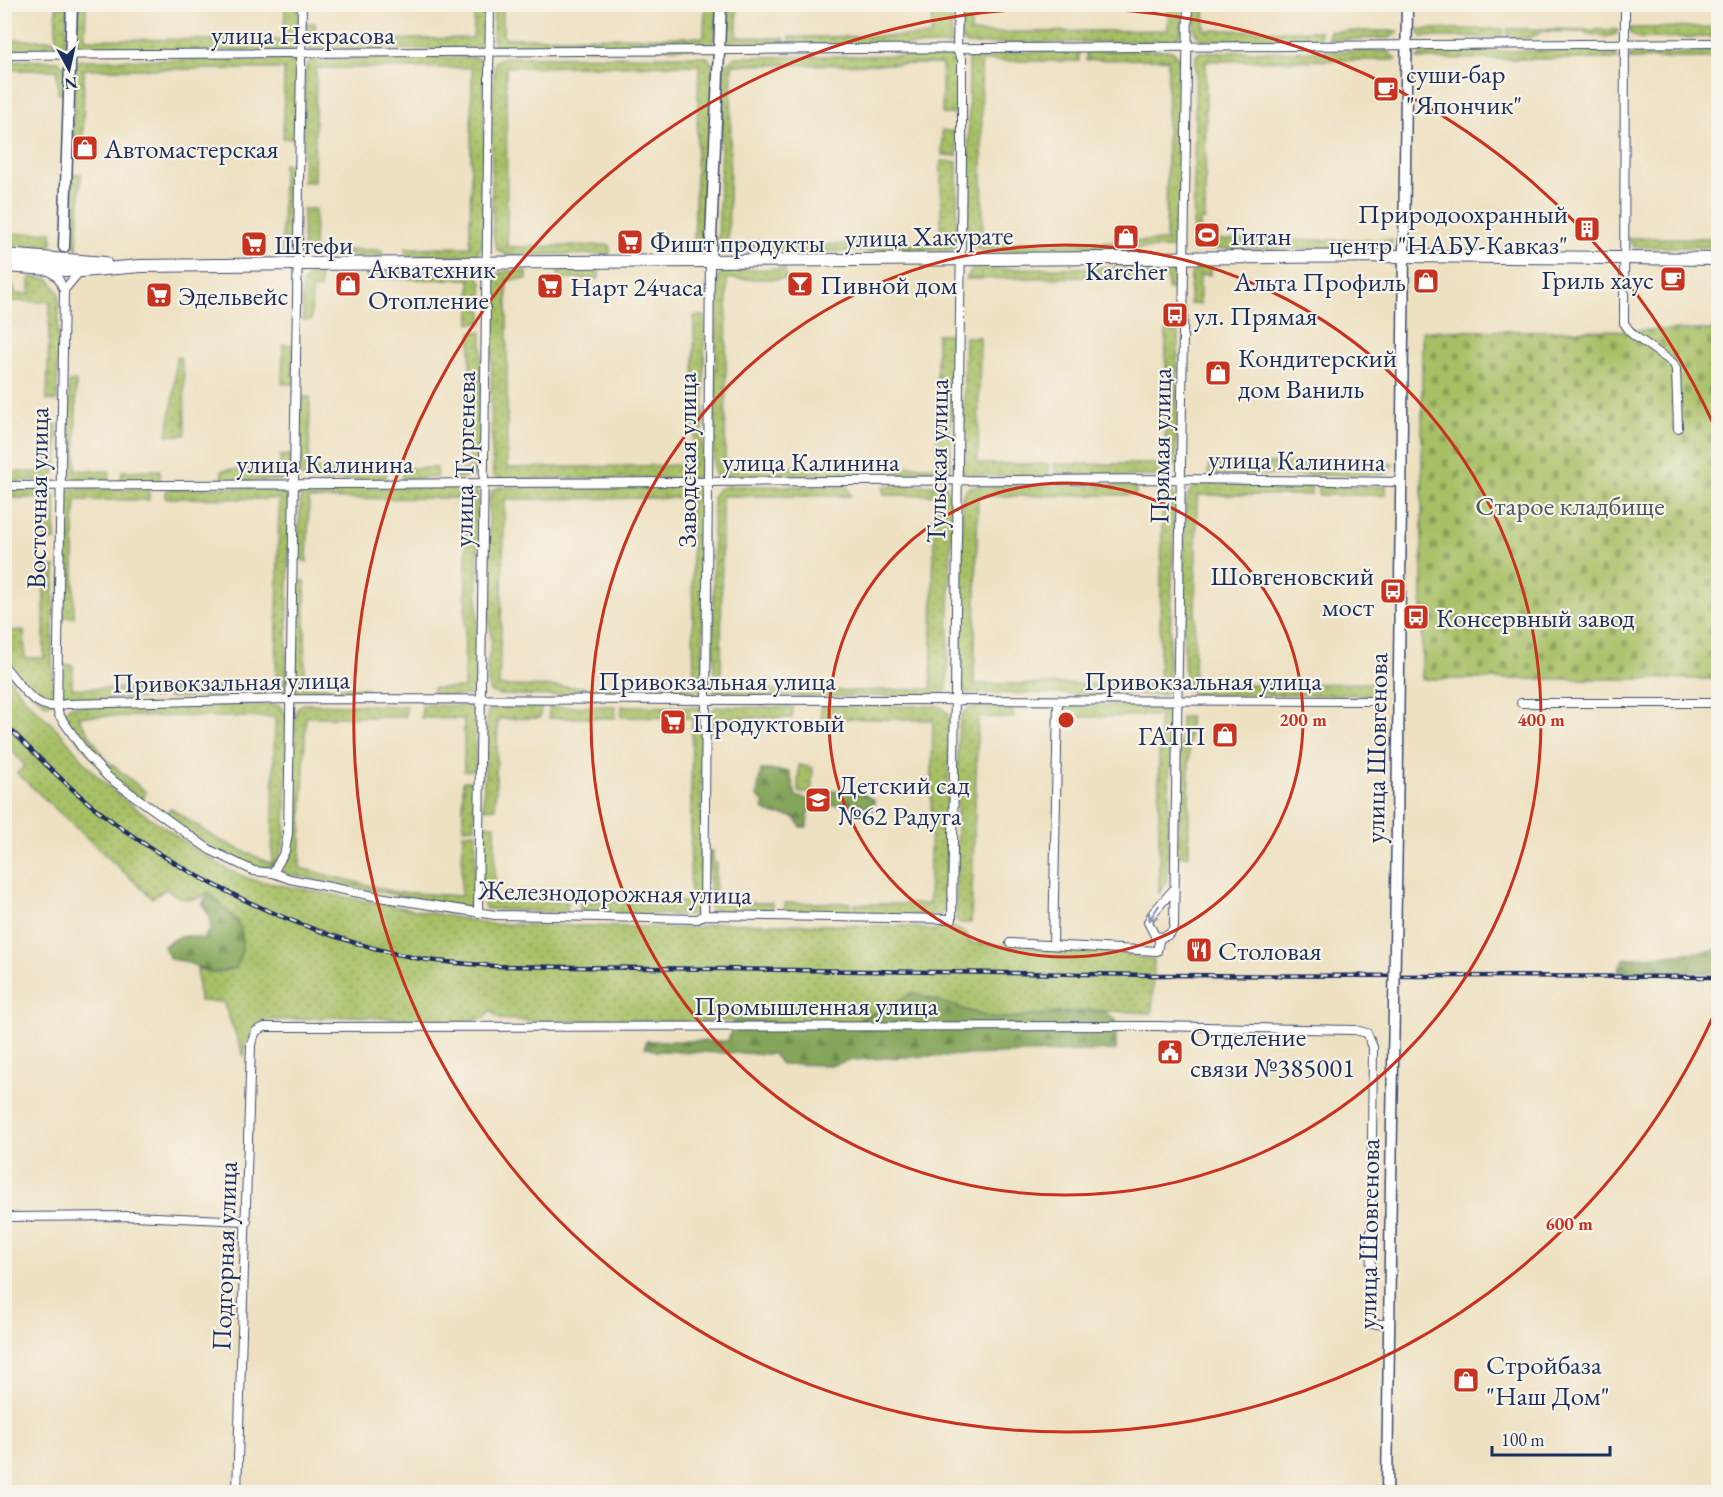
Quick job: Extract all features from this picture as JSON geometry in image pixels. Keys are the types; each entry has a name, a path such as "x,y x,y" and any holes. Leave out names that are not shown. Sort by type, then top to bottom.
{"main road":[{"name":"улица Хакурате","path":"4,255 80,266 1404,256 1719,259"},
{"name":"улица Хакурате","path":"4,266 47,262"}],"street":[{"path":"64,247 55,258 47,262 64,290 80,266 64,247 72,4"},
{"path":"273,873 285,851 288,833 302,4"},
{"name":"улица Тургенева","path":"478,913 490,4"},
{"name":"Заводская улица","path":"704,915 710,262 721,4"},
{"name":"Тульская улица","path":"952,920 961,260 962,59 957,50 958,4"},
{"name":"Прямая улица","path":"1160,937 1172,933 1174,927 1188,4"},
{"name":"улица Шовгенова","path":"1387,1492 1407,4"},
{"path":"1625,4 1623,259 1626,328 1673,363 1676,369 1678,428"},
{"name":"улица Некрасова","path":"4,56 1719,43"},
{"name":"Восточная улица","path":"57,706 64,290"},
{"name":"улица Калинина","path":"4,486 1180,479 1402,482"},
{"path":"4,666 30,697 46,707 57,706"},
{"name":"Привокзальная улица","path":"57,706 290,699 1378,701"},
{"path":"1053,945 1058,702"},
{"path":"1521,703 1719,703"},
{"name":"Железнодорожная улица","path":"57,706 58,715 87,755 108,777 210,850 254,871 478,913 698,919 704,915 952,920"},
{"path":"1010,943 1157,951 1160,937 1151,931 1148,922 1152,914 1174,889"},
{"name":"Промышленная улица","path":"265,1027 1157,1026 1355,1030 1367,1033 1373,1047 1370,1324 1389,1324"},
{"name":"Подгорная улица","path":"237,1492 251,1044 256,1032 265,1027"},
{"path":"4,1217 111,1216 247,1221"}],"green space":[{"path":"77,5 86,5 85,39 284,40 285,5 299,5 298,45 290,51 80,51 76,45"},
{"path":"475,5 486,5 484,44 481,49 311,50 306,46 306,23 315,23 316,41 473,38"},
{"path":"494,5 503,5 503,38 704,37 705,5 717,5 714,43 708,48 498,49 493,42"},
{"path":"727,5 737,5 737,37 784,38 784,47 730,44 725,37"},
{"path":"933,5 952,5 951,45 790,47 790,37 931,36"},
{"path":"961,5 971,5 971,33 1168,30 1168,5 1182,5 1182,30 1175,41 967,44 960,38"},
{"path":"1193,5 1204,5 1205,30 1320,31 1320,42 1201,40 1195,33"},
{"path":"56,7 67,7 66,44 63,48 5,50 5,40 56,40"},
{"path":"1718,27 1718,37 1638,38 1630,33 1628,28"},
{"path":"1417,29 1503,29 1503,37 1422,37"},
{"path":"1507,29 1618,30 1616,34 1605,37 1581,32 1542,31 1530,37 1507,38"},
{"path":"1329,31 1398,31 1390,38 1328,40"},
{"path":"1646,49 1673,54 1718,49 1718,58 1629,59 1634,50"},
{"path":"1167,50 1174,52 1183,65 1179,241 1174,248 987,251 975,249 968,243 969,56 975,53 1079,51 1079,61 981,61 983,243 1166,241 1168,59 1086,60 1086,51"},
{"path":"1611,50 1618,59 1417,59 1423,52"},
{"path":"1388,51 1396,60 1206,61 1205,220 1200,220 1201,240 1392,240 1391,245 1382,249 1200,249 1193,240 1196,56 1200,52"},
{"path":"946,55 952,58 959,71 957,114 942,114 942,64 732,65 728,245 941,244 941,161 957,162 957,244 953,250 733,253 722,249 718,241 724,65 736,57"},
{"path":"472,57 481,60 484,64 484,242 478,253 470,256 406,255 406,248 470,247 472,68 316,68 314,182 303,182 305,69 311,59"},
{"path":"505,57 707,57 713,65 705,247 691,254 670,249 670,244 694,244 699,65 506,67 507,247 610,245 610,254 507,255 497,250 493,235 491,124 495,61"},
{"path":"4,60 58,61 65,68 65,93 58,93 57,70 5,70"},
{"path":"80,60 292,60 296,68 296,139 283,138 284,69 84,69 83,138 73,138 75,67"},
{"path":"942,131 957,131 957,156 942,155"},
{"path":"283,164 293,164 293,247 288,254 282,254"},
{"path":"72,174 81,174 77,249 71,242"},
{"path":"303,209 315,209 314,250 382,250 382,256 314,256 303,248"},
{"path":"52,232 52,244 47,247 5,245 5,234"},
{"path":"1627,238 1718,238 1718,247 1634,247"},
{"path":"1210,266 1210,275 1200,275 1200,304 1190,304 1191,274 1197,268"},
{"path":"1164,267 1178,274 1178,289 1168,289 1167,276 966,279 972,270 977,269"},
{"path":"785,269 786,279 727,279 725,467 937,466 937,334 953,334 950,474 716,476 713,467 718,275 729,270"},
{"path":"558,270 599,270 599,279 558,279"},
{"path":"507,271 527,271 527,279 507,280 507,468 694,465 694,316 705,316 702,474 695,478 506,479 498,479 493,475 491,404 493,285 498,274"},
{"path":"367,272 476,273 482,283 482,323 470,323 470,279 367,279"},
{"path":"310,274 320,274 320,289 312,290 311,320 303,320 302,284"},
{"path":"30,277 49,279 59,293 57,401 47,400 50,302 5,301 5,286 14,287 15,294 30,294"},
{"name":"Старое кладбище","path":"1718,330 1718,679 1422,679 1422,331"},
{"path":"1166,331 1178,331 1176,464 1163,476 1056,476 1054,464 1165,464"},
{"path":"471,332 482,332 480,463 473,477 453,478 453,470 466,470 468,467"},
{"path":"965,337 980,337 978,464 1048,464 1049,477 964,475 962,470"},
{"path":"283,345 294,345 294,384 282,384"},
{"path":"176,357 180,357 184,375 185,435 167,435 174,394"},
{"path":"76,381 76,470 110,471 109,480 106,482 76,482 68,476 69,382"},
{"path":"300,397 310,397 309,469 386,468 386,479 309,481 301,477 298,471"},
{"path":"47,424 57,425 57,458 53,475 48,479 5,481 5,472 46,472"},
{"path":"292,455 292,472 286,480 222,482 222,470 280,469 280,456"},
{"path":"1394,463 1388,472 1379,475 1208,475 1209,464"},
{"path":"402,468 437,468 437,478 402,479"},
{"path":"160,470 160,481 121,481 122,471"},
{"path":"1204,484 1311,486 1311,495 1197,495 1194,685 1380,683 1376,695 1193,695 1185,685 1183,603 1185,510 1192,488"},
{"path":"698,485 704,491 703,694 593,696 593,688 694,686 691,498 505,499 499,686 586,687 586,696 498,695 489,691 487,664 492,642 489,620 489,501 492,491 499,487"},
{"path":"946,485 952,503 947,689 943,696 720,697 714,693 713,496 717,490 726,486 847,486 851,496 722,496 721,689 851,691 931,689 935,495 884,495 884,486"},
{"path":"1135,485 1136,495 978,496 974,684 1159,684 1163,486 1169,486 1175,499 1168,690 1164,695 967,693 961,684 960,663 962,496 966,490 972,486"},
{"path":"1386,486 1386,495 1318,495 1318,487"},
{"path":"226,487 279,489 290,500 286,691 284,695 167,698 164,688 276,686 279,499 165,498 165,491 169,489"},
{"path":"472,487 478,494 477,689 475,695 433,697 433,688 464,688 467,498 309,499 307,562 297,558 301,492 309,489"},
{"path":"71,489 149,489 149,500 76,500 74,617 60,617 65,493"},
{"path":"45,490 55,496 55,540 46,540 45,498 5,498 5,491"},
{"path":"44,567 55,567 52,659 54,702 47,705 28,690 5,662 5,631 24,630 25,658 44,658"},
{"path":"296,581 305,581 305,686 367,688 367,697 300,696 293,692"},
{"path":"60,665 73,665 72,688 159,689 159,698 70,699 61,689"},
{"path":"4,672 27,701 59,731 94,773 123,799 230,871 253,880 491,924 679,928 717,923 906,926 938,931 938,924 943,922 967,934 970,943 1119,952 1154,960 1152,1013 1091,1010 994,1019 913,993 856,1022 530,1021 499,1019 491,1010 484,1018 458,1023 353,1016 263,1021 246,1042 244,1056 223,1002 199,1001 197,968 212,973 236,968 243,942 239,925 209,893 187,899 166,889 152,898 17,773 25,766 5,742"},
{"path":"303,704 406,706 405,717 306,717 300,868 395,892 461,896 463,833 476,832 474,896 469,907 462,908 283,873 282,864 290,843 292,824 294,722 297,709"},
{"path":"279,705 288,717 285,837 275,864 265,869 259,869 211,848 165,817 170,808 217,839 272,864 275,717 78,716 105,759 146,792 142,801 85,749 68,725 64,713 71,706"},
{"path":"422,705 470,706 475,709 476,770 464,771 464,719 421,718"},
{"path":"1158,705 1165,708 1171,720 1167,880 1159,894 1159,716 1059,717 1064,706"},
{"path":"496,706 541,707 540,718 498,719 495,808 483,809 487,713"},
{"path":"615,706 615,718 549,718 549,707"},
{"path":"622,706 702,707 701,908 696,915 580,913 580,901 690,902 692,718 621,717"},
{"path":"821,706 940,706 949,714 948,901 939,916 856,914 855,904 929,904 933,720 821,718"},
{"path":"715,707 793,707 792,718 716,718 716,733 711,731 710,714"},
{"path":"978,707 1011,707 1014,718 978,717 971,923 958,923 956,918 958,735 960,720 964,712"},
{"path":"1181,717 1189,717 1189,856 1178,856"},
{"path":"799,765 813,768 811,793 800,793 798,790"},
{"path":"761,770 789,771 796,796 810,800 832,791 861,793 874,800 874,810 860,804 816,806 808,813 807,827 801,827 794,817 769,813 763,809 765,804 757,796"},
{"path":"463,781 474,781 475,827 463,828"},
{"path":"482,825 495,825 495,899 568,902 566,913 486,909 482,899"},
{"path":"709,851 713,851 713,862 716,863 715,902 772,903 772,913 710,910"},
{"path":"209,893 239,925 243,942 236,968 212,973 184,961 170,959 164,946 182,936 202,939 211,930 209,916 202,904"},
{"path":"785,903 851,903 851,914 784,912"},
{"path":"1718,950 1718,973 1617,973 1624,959"},
{"path":"913,993 994,1019 1104,1011 1116,1020 1116,1050 904,1057 851,1060 833,1065 781,1064 773,1054 657,1051 645,1047 646,1041 728,1041 734,1021 856,1022"}],"railway":[{"path":"4,723 90,804 125,831 203,879 286,918 373,948 425,960 493,966 1156,975 1718,977"}],"place":[{"name":"суши-бар \"Япончик\"","path":"1386,89"},
{"name":"Автомастерская","path":"85,148"},
{"name":"Природоохранный центр \"НАБУ-Кавказ\"","path":"1587,229"},
{"name":"Титан","path":"1207,235"},
{"name":"Karcher","path":"1126,237"},
{"name":"Фишт продукты","path":"630,242"},
{"name":"Штефи","path":"254,244"},
{"name":"Гриль хаус","path":"1673,279"},
{"name":"Альта Профиль","path":"1426,281"},
{"name":"Акватехник Отопление","path":"348,284"},
{"name":"Пивной дом","path":"800,284"},
{"name":"Нарт 24часа","path":"550,286"},
{"name":"Эдельвейс","path":"159,295"},
{"name":"ул. Прямая","path":"1175,315"},
{"name":"Кондитерский дом Ваниль","path":"1218,373"},
{"name":"Шовгеновский мост","path":"1393,591"},
{"name":"Консервный завод","path":"1416,617"},
{"name":"Продуктовый","path":"673,722"},
{"name":"ГАТП","path":"1225,735"},
{"name":"Детский сад №62 Радуга","path":"818,800"},
{"name":"Столовая","path":"1199,950"},
{"name":"Отделение связи №385001","path":"1170,1052"},
{"name":"Стройбаза \"Наш Дом\"","path":"1466,1380"}]}
